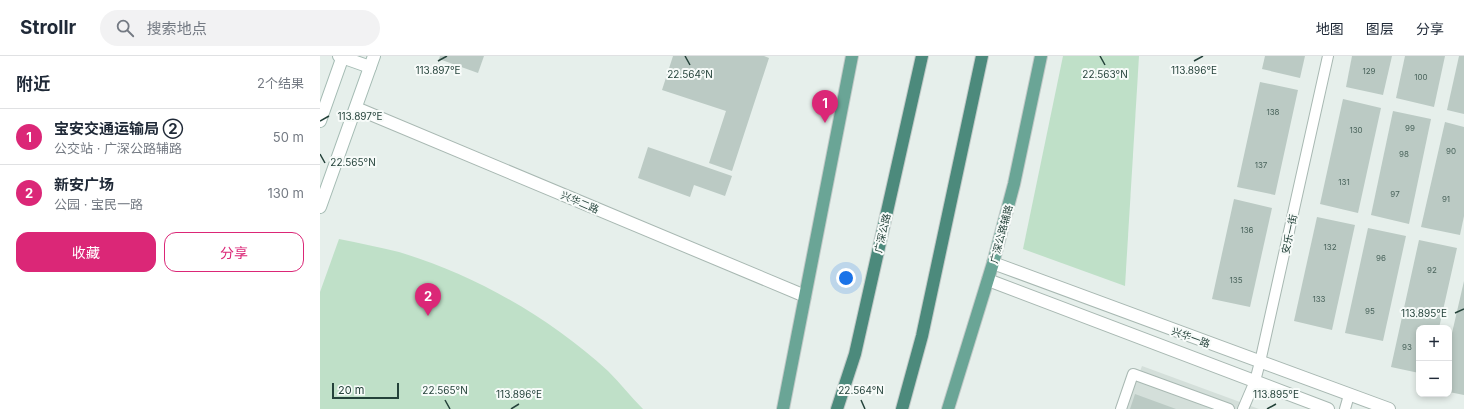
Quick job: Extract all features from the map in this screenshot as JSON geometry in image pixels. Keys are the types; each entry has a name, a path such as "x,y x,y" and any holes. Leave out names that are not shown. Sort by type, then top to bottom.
{"highway":[{"name":"广深公路","path":"837,409 855,354 922,56"},
{"path":"902,409 922,336 982,56"}],"main road":[{"path":"783,409 852,56"},
{"name":"广深公路辅路","path":"948,409 993,263 1014,184 1041,56"}],"street":[{"path":"320,120 342,56 372,62 320,208"},
{"name":"兴华二路","path":"356,108 805,296"},
{"name":"兴华一路","path":"993,263 1389,409"},
{"name":"兴华一路","path":"988,280 1328,409"}],"lane":[{"name":"安乐一街","path":"1243,409 1255,382 1260,362 1328,56"},
{"path":"1121,409 1133,374 1229,409"},
{"path":"1345,409 1349,395"}],"shaded area":[{"path":"1142,366 1259,409 1126,409"}],"green space":[{"path":"1063,56 1139,56 1125,286 1023,249"},
{"path":"339,239 399,252 455,273 510,300 561,333 585,351 608,371 643,409 320,409 320,292"}],"building":[{"path":"440,56 484,56 478,73 439,59"},
{"path":"673,56 764,56 769,58 732,171 709,163 726,111 662,90"},
{"path":"1265,56 1305,56 1300,78 1262,69"},
{"path":"1352,56 1392,56 1383,95 1346,87"},
{"path":"1405,56 1445,56 1434,107 1396,98"},
{"path":"1459,56 1464,56 1464,114 1447,110"},
{"path":"1260,82 1298,90 1275,195 1237,187"},
{"path":"1343,99 1381,108 1358,213 1320,204"},
{"path":"1393,111 1431,119 1409,224 1371,215"},
{"path":"1445,122 1464,127 1464,216 1460,235 1421,227"},
{"path":"648,147 732,176 725,196 694,185 690,197 638,178"},
{"path":"1234,199 1272,208 1250,307 1212,299"},
{"path":"1317,217 1355,225 1332,330 1294,321"},
{"path":"1368,228 1406,236 1383,341 1345,333"},
{"path":"1419,240 1457,248 1440,325 1416,325 1416,372 1391,367"},
{"path":"1464,281 1464,395 1452,393 1452,333"},
{"path":"1135,394 1176,409 1130,409"}],"place":[{"name":"宝安交通运输局 ②","path":"825,123"},
{"name":"新安广场","path":"428,316"}]}
